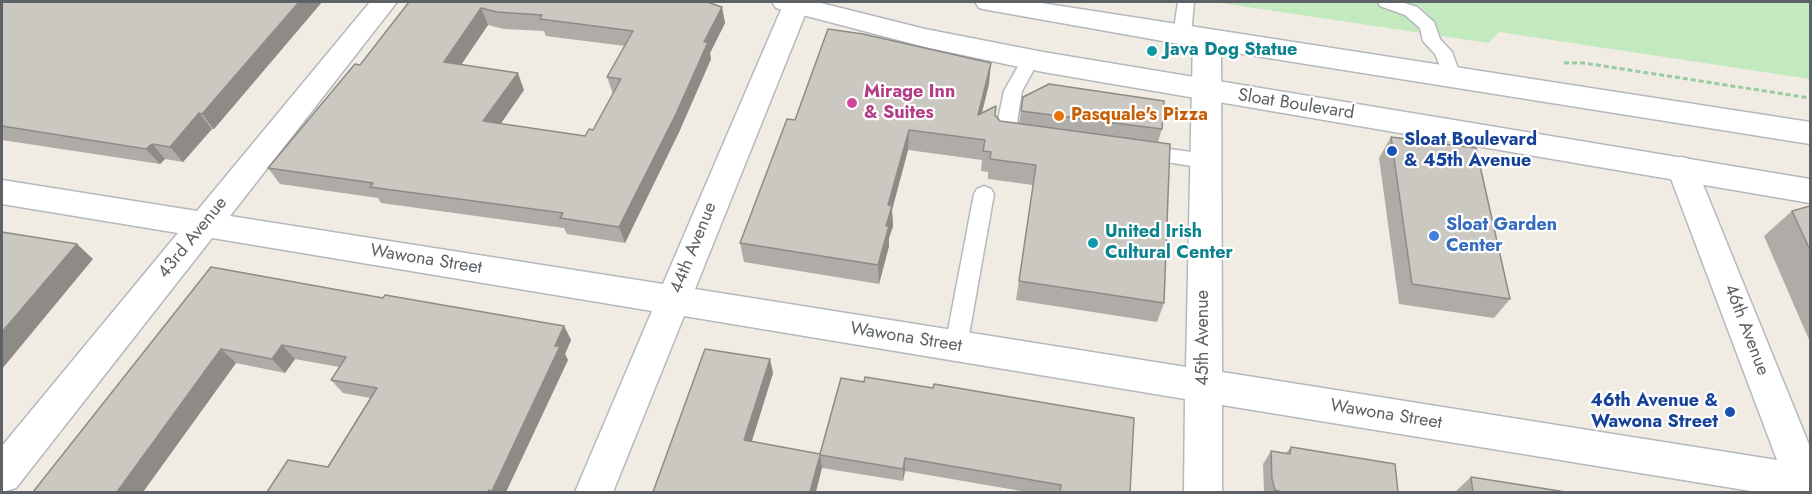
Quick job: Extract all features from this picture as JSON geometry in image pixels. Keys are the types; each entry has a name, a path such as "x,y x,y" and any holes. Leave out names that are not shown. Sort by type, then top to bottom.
{"street":[{"name":"43rd Avenue","path":"2,475 384,2"},
{"path":"988,2 1195,37 1810,133"},
{"name":"Sloat Boulevard","path":"790,3 906,34 1030,60 1810,191"},
{"name":"44th Avenue","path":"594,492 673,300 790,3"},
{"name":"45th Avenue","path":"1195,37 1206,90 1203,492"},
{"name":"46th Avenue","path":"1682,168 1808,486"},
{"name":"Wawona Street","path":"2,192 1808,486"}],"lane":[{"path":"1186,2 1195,37"},
{"path":"1386,2 1411,11 1428,26 1432,41 1443,52 1452,77"},
{"path":"1030,60 1012,91 1005,134 1038,138"},
{"path":"1127,150 1205,161"},
{"path":"956,346 984,194"}],"green space":[{"path":"1214,2 1810,2 1810,79 1499,32 1489,43"}],"building":[{"path":"2,2 299,2 202,114 199,113 170,147 152,144 146,149 2,126"},
{"path":"409,2 707,2 722,7 704,42 708,42 676,114 619,227 560,218 563,213 370,187 373,183 268,168 355,64 360,65","holes":["481,8 497,12 542,15 540,19 633,31 607,77 621,79 593,130 589,129 585,136 483,121 518,73 444,62"]},
{"path":"828,29 863,34 991,63 978,115 996,106 995,115 1000,121 1170,144 1164,303 1019,281 1036,165 990,159 991,152 983,151 985,140 909,130 888,205 892,206 886,226 889,226 878,265 740,243 787,119 795,120"},
{"path":"1049,84 1164,101 1162,129 1021,111 1023,97"},
{"name":"Sloat Garden Center","path":"1391,137 1476,148 1510,299 1412,284"},
{"path":"1810,206 1810,250 1792,211"},
{"path":"2,232 77,244 2,332"},
{"path":"211,267 383,298 385,295 564,326 555,346 560,346 492,491 267,492 288,460 328,467 377,388 331,380 346,357 282,345 272,359 221,349 117,492 33,492"},
{"path":"705,349 770,359 744,440 820,454 841,378 864,382 865,377 933,388 934,384 1134,418 1130,492 1060,492 1061,485 905,458 903,469 820,455 810,492 653,492"},
{"path":"1291,447 1395,464 1398,492 1279,492 1275,490 1272,479 1271,451 1290,454"},
{"path":"1471,477 1566,492 1473,492"}],"place":[{"name":"Java Dog Statue","path":"1152,51"},
{"name":"Mirage Inn & Suites","path":"852,103"},
{"name":"Pasquale's Pizza","path":"1059,116"},
{"name":"Sloat Boulevard & 45th Avenue","path":"1392,151"},
{"name":"Sloat Garden Center","path":"1434,236"},
{"name":"United Irish Cultural Center","path":"1093,243"},
{"name":"46th Avenue & Wawona Street","path":"1730,412"}]}
